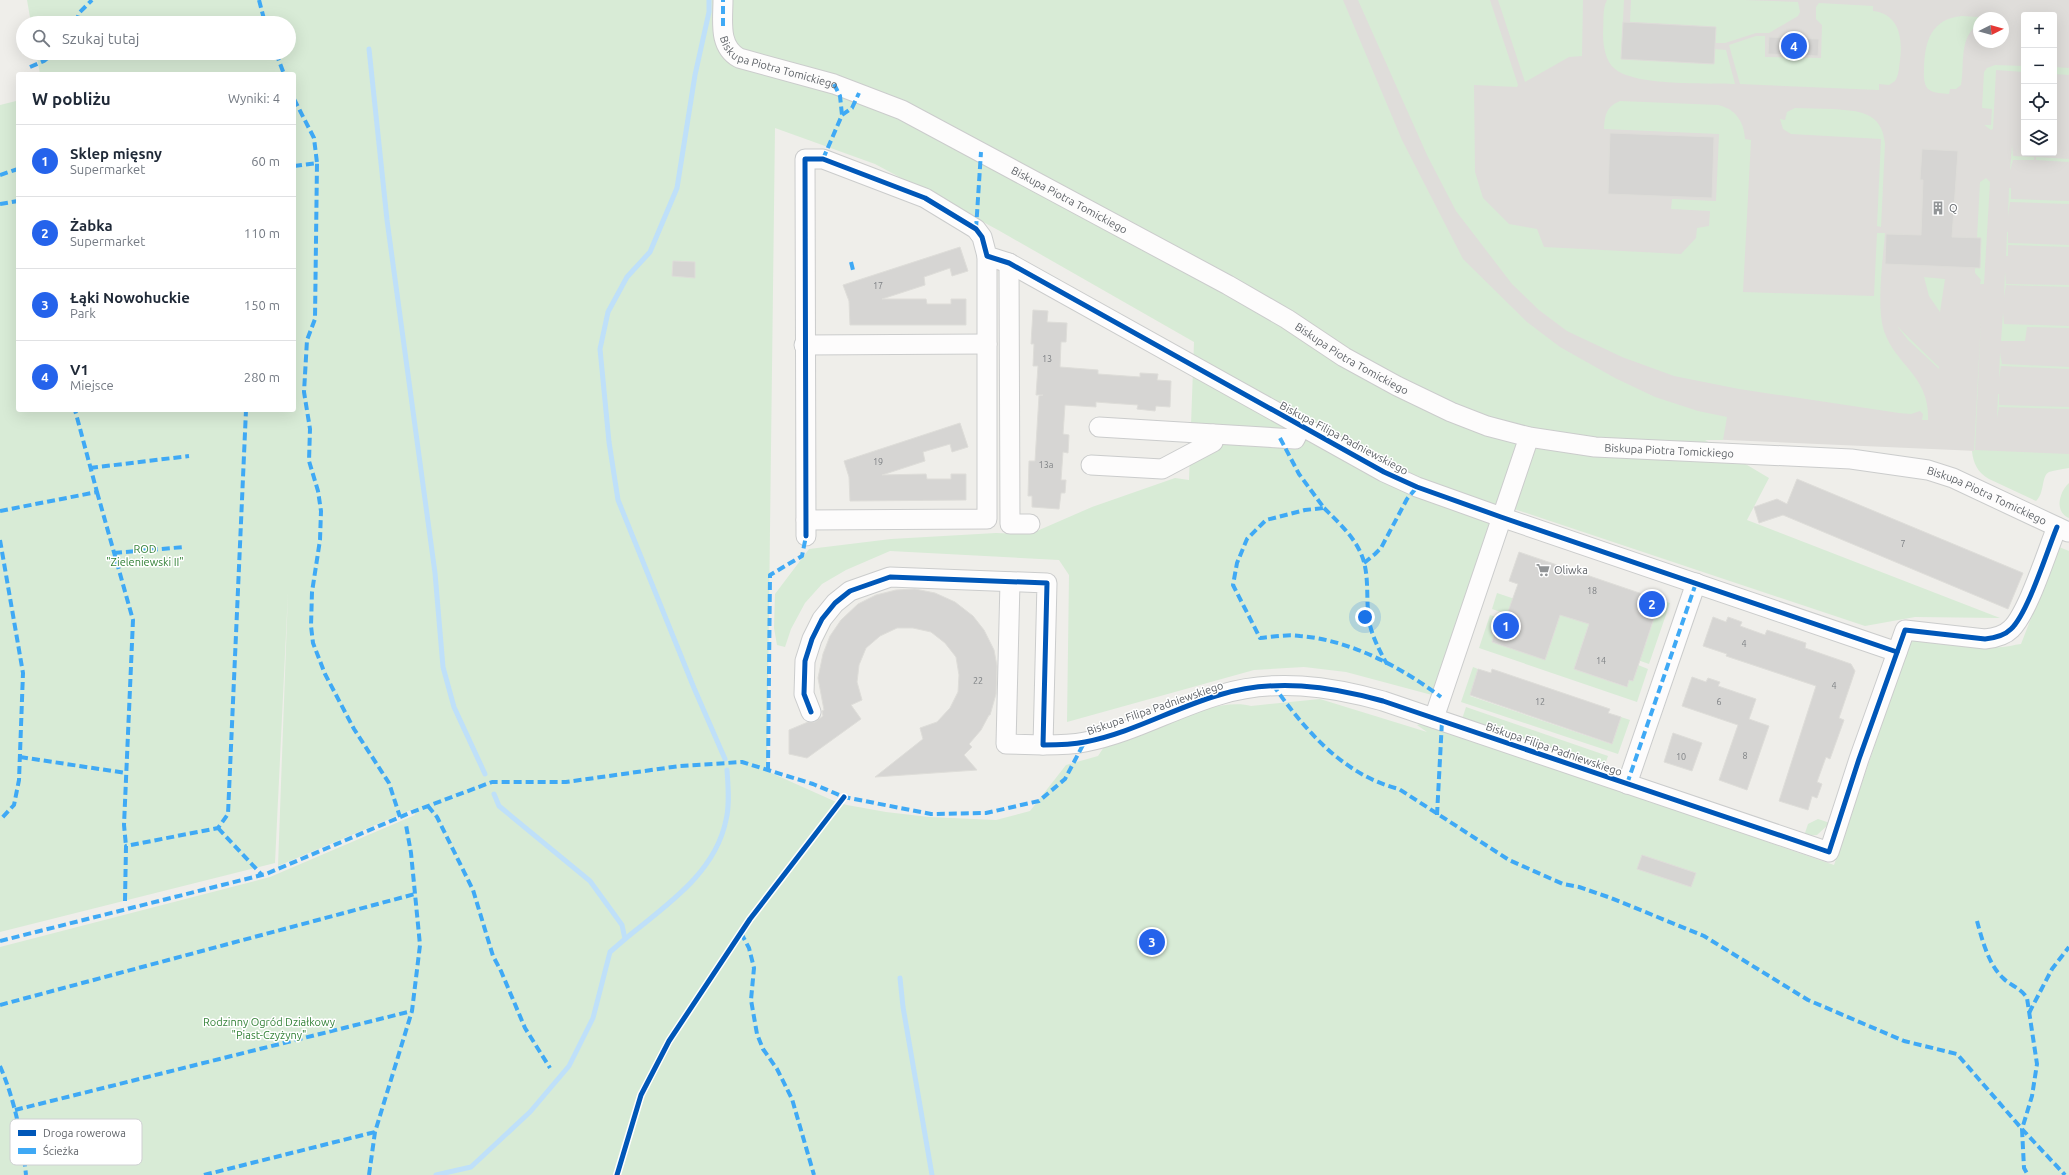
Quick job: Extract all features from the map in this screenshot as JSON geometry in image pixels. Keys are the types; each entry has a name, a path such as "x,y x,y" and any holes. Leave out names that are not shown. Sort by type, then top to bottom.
{"street":[{"name":"Biskupa Piotra Tomickiego","path":"723,0 725,43 730,51 739,58 834,84 902,110 1228,285 1287,319 1344,357 1397,386 1451,412 1487,426 1529,437 1595,447 1851,459 1928,470 1953,478 2063,530"},
{"path":"805,159 823,159 925,198 976,229 982,237 988,256 987,344 987,519 806,528 804,345 805,159"},
{"name":"Biskupa Filipa Padniewskiego","path":"988,256 1009,263 1301,427 1384,472 1417,487 1896,652"},
{"path":"1009,263 1010,524 1030,524"},
{"path":"804,345 987,344"},
{"path":"1099,427 1295,439 1301,427"},
{"path":"1091,465 1162,469 1213,442 1213,434"},
{"path":"1434,718 1529,437"},
{"name":"Biskupa Filipa Padniewskiego","path":"1010,582 1006,744 1066,745 1084,743 1108,736 1220,695 1273,685 1339,690 1376,699 1434,718 1829,852 1896,652 1905,630 1985,639 1996,638 2009,631 2016,624 2026,606 2063,530"},
{"path":"811,712 804,694 804,667 807,654 812,639 822,619 835,603 850,591 890,577 1047,583 1043,745"},
{"path":"1627,784 1696,584"}],"shaded area":[{"path":"1291,0 2069,0 2069,455 1704,439 1533,380"}],"green space":[{"path":"27,0 1343,0 1402,140 1463,259 1527,322 1560,347 1615,378 1655,397 1698,411 1727,417 1723,440 1705,440 1769,478 1747,520 2000,618 1915,617 1865,626 1496,503 1432,695 1346,672 1304,667 1254,670 1067,722 1069,575 1059,560 890,551 846,570 822,584 805,603 791,629 785,647 777,645 774,628 775,594 809,549 891,539 996,533 1030,534 1092,507 1175,478 1189,480 1194,342 998,230 875,164 775,128 767,771 834,801 847,805 886,812 929,817 996,820 1030,811 1066,765 1098,756 1106,744 1158,724 1199,710 1219,706 1236,704 1251,706 1320,699 1427,732 1417,725 1423,723 1834,865 1910,642 1930,639 1999,647 2021,644 2059,547 2069,551 2069,1175 0,1175 0,947 270,877 415,815 413,809 278,866 288,592 275,863 0,932 0,105 16,101 16,412 296,412 296,72 40,72 37,60 296,60 296,16 30,16"},
{"path":"1358,0 1490,0 1518,85 1517,87 1474,85 1475,172 1483,198 1509,224 1537,229 1544,247 1681,254 1696,238 1697,228 1709,226 1710,211 1671,209 1672,199 1716,201 1719,134 1604,129 1607,112 1615,103 1620,101 1718,105 1730,110 1741,122 1745,139 1751,140 1743,292 1874,296 1877,233 1885,233 1880,296 1880,309 1884,331 1889,343 1924,392 1928,420 1922,420 1923,414 1920,411 1911,414 1899,413 1739,389 1674,376 1622,357 1567,331 1539,310 1512,284 1456,211 1427,155"},
{"path":"1498,0 1583,0 1582,56 1569,57 1525,82"},
{"path":"1607,0 1624,0 1621,59 1714,64 1715,49 1726,50 1735,84 1654,81 1625,74 1615,69 1609,62 1603,43 1604,12"},
{"path":"1631,0 1744,0 1798,2 1800,12 1798,16 1769,33 1756,33 1725,43 1715,43 1716,27 1630,22"},
{"path":"1819,3 1873,6 1873,11 1882,13 1894,22 1900,36 1901,43 1899,71 1895,81 1889,85 1879,84 1879,90 1740,84 1729,45 1756,36 1765,36 1765,57 1821,58 1822,25 1816,19 1816,7"},
{"path":"1962,16 1973,17 1973,29 1965,44 1961,85 1956,89 1950,89 1949,94 1933,92 1926,87 1924,79 1928,40 1937,27 1943,22"},
{"path":"1995,65 2021,66 2021,72 1996,70 1993,129 1991,130 1984,125 1991,125 1992,109 1982,108 1984,72 1987,68"},
{"path":"2057,67 2069,68 2069,75 2057,74"},
{"path":"1795,108 1832,109 1860,112 1874,119 1879,125 1883,133 1885,144 1881,227 1877,226 1881,139 1791,134 1783,129 1780,119 1785,120 1787,112"},
{"path":"2012,145 2013,156 2034,157 2034,160 2013,160 2010,171"},
{"path":"2036,157 2069,159 2069,162 2036,160"},
{"path":"1986,178 1990,182 1984,284 1980,284 1981,280 1975,273 1975,268 1980,268 1981,238 1977,238 1980,182"},
{"path":"2009,188 2011,188 2011,199 2069,201 2069,204 2010,202 2008,216"},
{"path":"2007,232 2008,243 2069,245 2069,247 2008,245 2008,256 2006,256"},
{"path":"2005,272 2006,284 2069,285 2069,287 2006,285 2004,297"},
{"path":"1924,277 1945,279 1940,312 1929,296"},
{"path":"2003,313 2004,324 2069,326 2069,328 2027,327 2025,341 2001,341"},
{"path":"1981,320 1975,450 2069,454 2069,468 2051,471 2047,474 2041,494 2036,501 1985,477 1979,471 1974,460 1972,451 1974,451"},
{"path":"1897,326 1939,367 1939,369 1908,340"},
{"path":"2000,353 2002,364 2069,367 2069,369 2001,366 1999,378"},
{"path":"1998,394 1999,405 2069,407 2069,409 1999,407 1997,418"},
{"path":"2069,483 2069,518 2061,511 2060,502 2063,491"},
{"path":"1497,593 1646,643 1660,600 1670,603 1649,664 1584,641 1574,669 1626,687 1629,680 1633,681 1638,665 1648,669 1637,702 1479,648 1490,615 1496,617 1491,633 1545,659 1555,631 1492,609"},
{"path":"1473,667 1478,669 1470,696 1611,744 1621,717 1630,720 1618,754 1461,702"},
{"path":"1466,707 1608,756 1604,767 1462,719"},
{"path":"1818,819 1830,823 1817,835 1804,836 1808,824"}],"building":[{"path":"1623,22 1716,27 1714,64 1621,59"},
{"path":"1769,37 1819,39 1818,56 1768,54"},
{"path":"1610,133 1714,137 1712,198 1608,194"},
{"name":"Q","path":"1922,149 1958,151 1952,237 1981,238 1980,268 1885,264 1886,234 1921,235 1923,180 1920,180"},
{"path":"960,247 968,271 952,276 950,268 924,277 925,285 882,299 926,299 927,304 951,304 951,299 966,299 966,325 850,325 849,301 843,285"},
{"path":"673,261 695,262 695,278 672,276"},
{"path":"1033,310 1048,311 1047,322 1067,323 1066,342 1061,342 1060,367 1098,370 1098,374 1140,377 1140,373 1158,374 1157,380 1171,381 1170,407 1156,406 1155,411 1137,409 1138,405 1096,402 1096,407 1065,405 1063,434 1069,435 1068,453 1063,452 1061,480 1066,480 1065,493 1061,493 1059,509 1032,507 1032,496 1028,496 1029,461 1035,461 1039,396 1043,395 1036,395 1038,366 1033,366 1034,344 1031,344"},
{"path":"960,423 968,447 952,452 950,444 923,452 925,461 882,475 926,474 927,479 951,479 951,474 966,474 966,500 850,501 849,477 844,461"},
{"path":"1797,479 2023,573 2008,609 1783,515 1759,523 1754,507 1777,499 1787,504"},
{"path":"1519,552 1660,600 1633,681 1629,680 1627,687 1574,669 1589,624 1560,615 1545,660 1492,642 1494,634 1491,633 1496,617 1505,620 1518,584 1509,581"},
{"path":"915,589 935,593 955,602 973,616 984,630 994,650 997,666 996,694 990,715 981,730 969,744 972,747 964,755 977,770 875,777 923,739 920,728 937,722 950,708 958,692 959,675 956,657 945,643 931,632 913,628 897,628 880,636 866,648 859,665 857,682 862,700 851,705 861,719 807,758 789,754 789,730 808,722 815,722 823,716 822,711 824,710 818,678 823,654 830,636 841,620 858,604 876,595 896,590"},
{"path":"1713,617 1726,622 1728,617 1742,622 1740,626 1765,635 1767,630 1806,643 1805,648 1851,664 1855,671 1839,718 1844,720 1830,759 1826,757 1817,782 1822,784 1817,798 1812,796 1808,810 1779,801 1816,686 1726,656 1727,654 1703,646"},
{"path":"1478,669 1491,673 1492,669 1610,709 1608,713 1621,717 1612,744 1470,695"},
{"path":"1692,677 1706,682 1708,678 1720,682 1718,686 1756,699 1749,719 1769,726 1747,790 1719,780 1738,725 1682,706"},
{"path":"1673,733 1702,743 1692,771 1664,762"},
{"path":"1642,855 1696,873 1691,887 1637,869"}],"waterway":[{"path":"709,0 709,12 695,75 677,188 650,252 627,277 608,312 600,349 609,442 618,500 694,688 725,759"},
{"path":"369,49 387,220 435,573 443,667 454,707 485,774"},
{"path":"625,939 672,901 700,873 711,857 720,839 726,820 728,808 727,770"},
{"path":"436,1175 471,1167 530,1112 569,1066 593,1018 610,952 625,939 622,925 590,881 499,806 494,794"},
{"path":"900,978 903,1007 932,1175"}],"marked path":[{"path":"78,16 79,13 92,0"},
{"path":"259,0 263,16"},
{"path":"723,0 723,26"},
{"path":"30,67 45,60"},
{"path":"279,60 283,72"},
{"path":"834,84 840,96 842,115"},
{"path":"823,159 842,115 852,108 859,93"},
{"path":"296,103 314,138 317,163"},
{"path":"976,229 981,152"},
{"path":"296,166 317,163 315,319 307,340 304,392 310,429 309,461 318,491 321,511 320,540 312,592 311,626 313,643 325,674 354,729 389,783 400,817"},
{"path":"0,175 16,170"},
{"path":"0,204 16,201"},
{"path":"851,262 853,270"},
{"path":"0,511 97,492 76,412"},
{"path":"125,901 126,846 218,828 228,814 246,412"},
{"path":"1280,438 1299,474 1324,508 1305,510 1266,520 1247,539 1237,563 1233,585 1260,638 1295,635 1338,643 1356,649 1392,666 1409,675 1441,697"},
{"path":"90,468 189,456"},
{"path":"1364,563 1381,548 1407,499 1417,487"},
{"path":"97,492 133,620 124,825 126,846"},
{"path":"1324,508 1353,539 1361,554 1366,569 1370,627 1376,643 1387,664"},
{"path":"768,770 770,575 802,556 806,536"},
{"path":"0,540 23,673 19,780 14,805 0,820"},
{"path":"114,553 184,547"},
{"path":"1627,784 1696,583"},
{"path":"1273,685 1312,734 1343,762 1360,773 1399,789 1509,860 1563,884 1579,887 1611,898 1704,936 1808,1000 1904,1041 1957,1054 2022,1129 2024,1168 2028,1175"},
{"path":"1437,815 1442,721"},
{"path":"0,941 266,874 412,812 492,782 566,782 680,766 742,762 813,784 844,797 931,814 986,813 1039,801 1065,779 1084,743"},
{"path":"20,757 126,773"},
{"path":"428,806 437,817 473,890 493,956 501,971 525,1028 550,1068"},
{"path":"369,1175 375,1132 412,1011 420,945 411,853 406,825"},
{"path":"218,828 262,875"},
{"path":"0,1005 415,894"},
{"path":"1977,921 1986,951 1993,966 2003,978 2022,992 2027,998 2037,1064 2032,1096 2022,1129 2065,1175"},
{"path":"741,933 749,948 754,968 751,1000 757,1034 763,1049 777,1069 792,1099 814,1175"},
{"path":"2029,1013 2052,969 2069,947"},
{"path":"15,1110 412,1011"},
{"path":"0,1066 10,1092 17,1119"},
{"path":"204,1175 375,1132"},
{"path":"25,1165 26,1175"}],"cycle path":[{"path":"806,536 805,159 823,159 925,198 976,229 982,237 987,256 1009,263 1384,472 1417,487 1501,517 1897,652"},
{"path":"811,712 804,694 805,661 812,639 822,619 835,603 850,591 890,577 1047,583 1043,745 1074,744 1102,738 1136,727 1202,700 1240,690 1281,685 1322,688 1342,691 1383,701 1829,852 1859,759 1905,630 1985,639 2002,635 2011,629 2024,610 2037,581 2057,527"},
{"path":"617,1175 641,1095 669,1041 750,919 844,797"}],"place":[{"name":"V1","path":"1794,46"},
{"name":"Q","path":"1938,208"},
{"name":"Oliwka","path":"1543,570"},
{"name":"Żabka","path":"1652,604"},
{"name":"Sklep mięsny","path":"1506,626"},
{"name":"Łąki Nowohuckie","path":"1152,942"}],"park label":[{"name":"ROD \"Zieleniewski II\"","path":"145,555"},
{"name":"Rodzinny Ogród Działkowy \"Piast-Czyżyny\"","path":"269,1028"}]}
